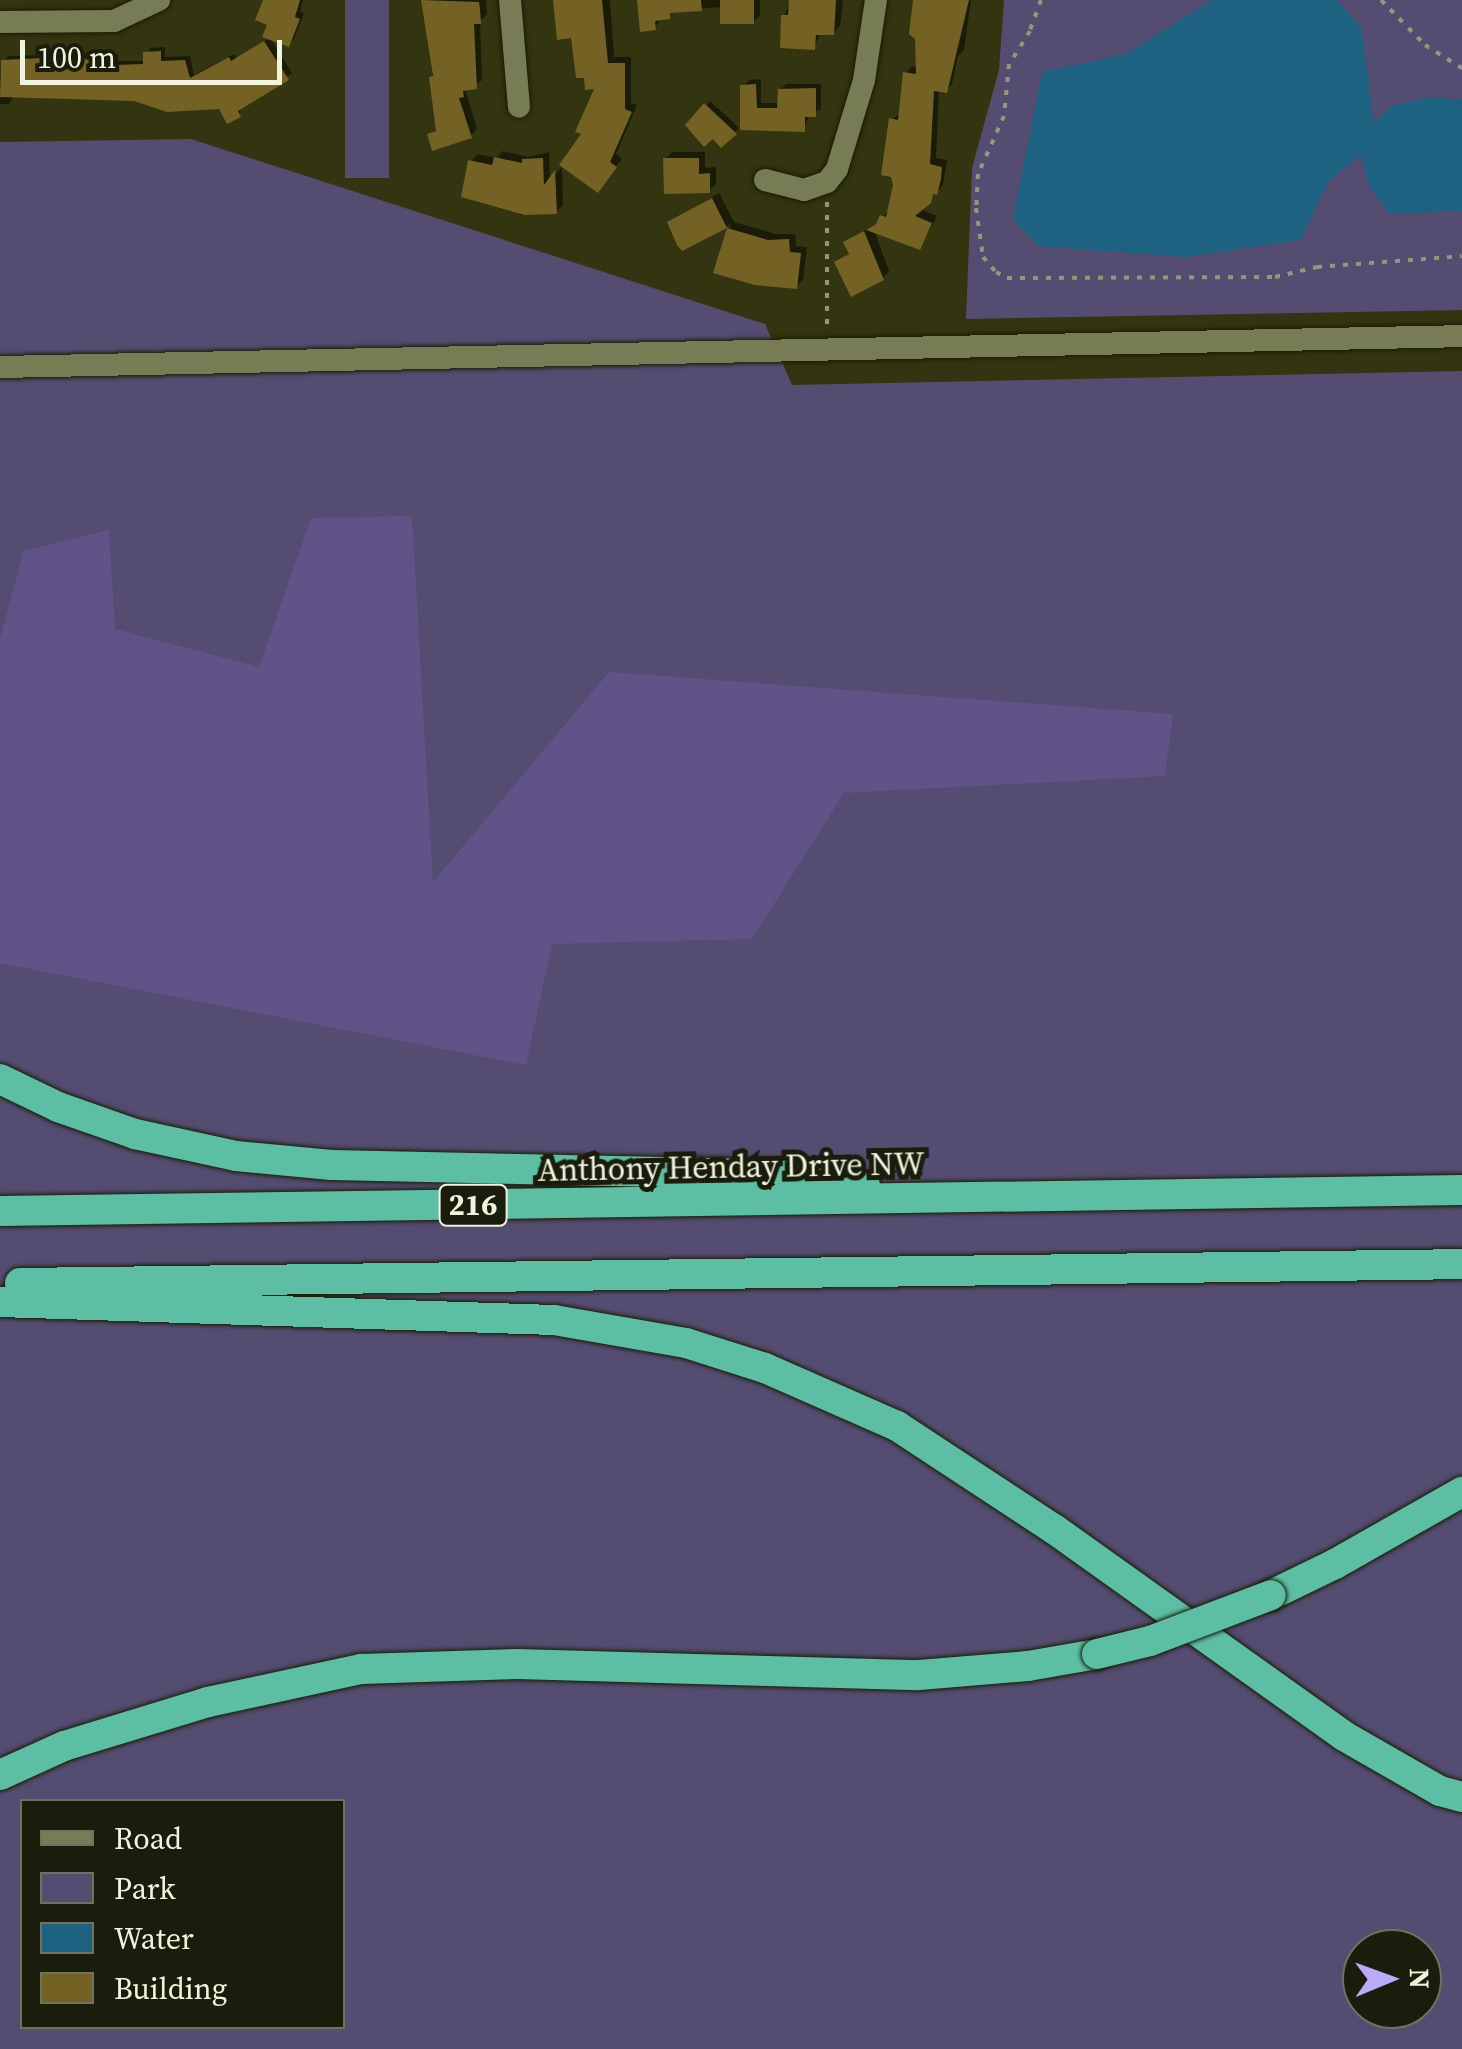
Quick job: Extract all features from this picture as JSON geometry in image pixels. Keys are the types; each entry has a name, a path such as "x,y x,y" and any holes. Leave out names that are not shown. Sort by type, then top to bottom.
{"highway":[{"path":"0,1079 58,1108 135,1134 236,1156 332,1165 795,1175 947,1199"},
{"name":"Anthony Henday Drive NW","path":"0,1212 1462,1190"},
{"name":"216","path":"0,1284 1462,1264"},
{"path":"0,1302 554,1320 686,1343 764,1368 898,1426 1054,1529 1344,1736 1440,1790 1462,1797"},
{"path":"0,1775 64,1746 162,1716 304,1680 427,1664 919,1675 1028,1666 1098,1654 1150,1640 1271,1595 1462,1492"},
{"path":"0,1791 162,1716"}],"street":[{"path":"0,22 114,21 159,0"},
{"path":"510,0 519,106"},
{"path":"765,180 804,190 827,182 838,169 864,80 876,0"},
{"path":"0,367 1462,336"}],"path":[{"path":"1042,0 1009,64 1004,116 978,174 976,208 983,257 996,272 1007,278 1275,276 1317,266 1462,256"},
{"path":"1381,0 1425,45 1462,68"},
{"path":"827,182 827,349"}],"green space":[{"path":"345,0 389,0 389,178 345,178"},
{"path":"1004,0 1462,0 1462,310 966,319 972,168 999,70"},
{"path":"191,139 765,324 792,385 1462,371 1462,2049 0,2049 0,142"}],"shaded area":[{"path":"412,516 433,882 609,672 1173,714 1165,776 844,793 752,939 552,944 526,1065 0,963 0,640 23,551 109,530 115,629 259,667 311,518"}],"water":[{"path":"1212,0 1337,0 1361,27 1374,123 1391,106 1430,97 1462,100 1462,211 1389,214 1369,186 1361,155 1328,182 1301,240 1186,257 1038,246 1013,219 1042,72 1126,54"}],"building":[{"path":"263,0 300,0 295,17 300,19 289,47 262,37 267,25 255,20"},
{"path":"421,0 479,2 480,9 481,24 474,24 477,89 463,91 464,97 459,98 472,138 432,151 427,134 436,131 429,77 433,76"},
{"path":"553,0 602,0 608,63 625,63 625,109 632,112 610,162 617,167 598,193 559,165 581,134 575,132 594,89 585,90 584,78 576,78 571,38 557,40"},
{"path":"637,0 701,0 702,11 670,13 670,19 655,21 656,30 640,32"},
{"path":"720,0 754,0 754,24 720,24"},
{"path":"789,0 836,0 834,35 816,35 815,50 780,48 781,15 788,15"},
{"path":"913,0 969,0 947,93 934,91 930,164 942,167 941,179 937,195 933,194 931,203 915,216 932,223 920,250 866,230 876,224 880,215 886,217 893,185 891,177 881,175 889,118 898,120 903,72 916,74 915,39 909,34"},
{"path":"264,41 289,80 238,111 241,117 227,124 219,109 167,112 134,101 0,97 1,60 42,58 42,70 71,69 71,59 114,58 114,65 143,64 143,52 161,51 161,61 185,60 190,78 229,57 231,61"},
{"path":"756,84 757,108 777,108 778,89 816,88 816,117 805,117 805,132 740,130 740,85"},
{"path":"704,103 737,134 721,148 713,139 704,147 685,125"},
{"path":"494,157 522,163 522,159 543,158 544,185 555,170 557,214 525,215 461,197 468,160 492,165"},
{"path":"663,158 699,158 699,174 710,173 710,193 664,194"},
{"path":"712,198 727,228 682,251 667,222"},
{"path":"727,228 768,240 789,239 790,252 801,253 797,289 755,285 713,273"},
{"path":"864,231 884,280 851,297 834,262 849,254 843,242"}]}
